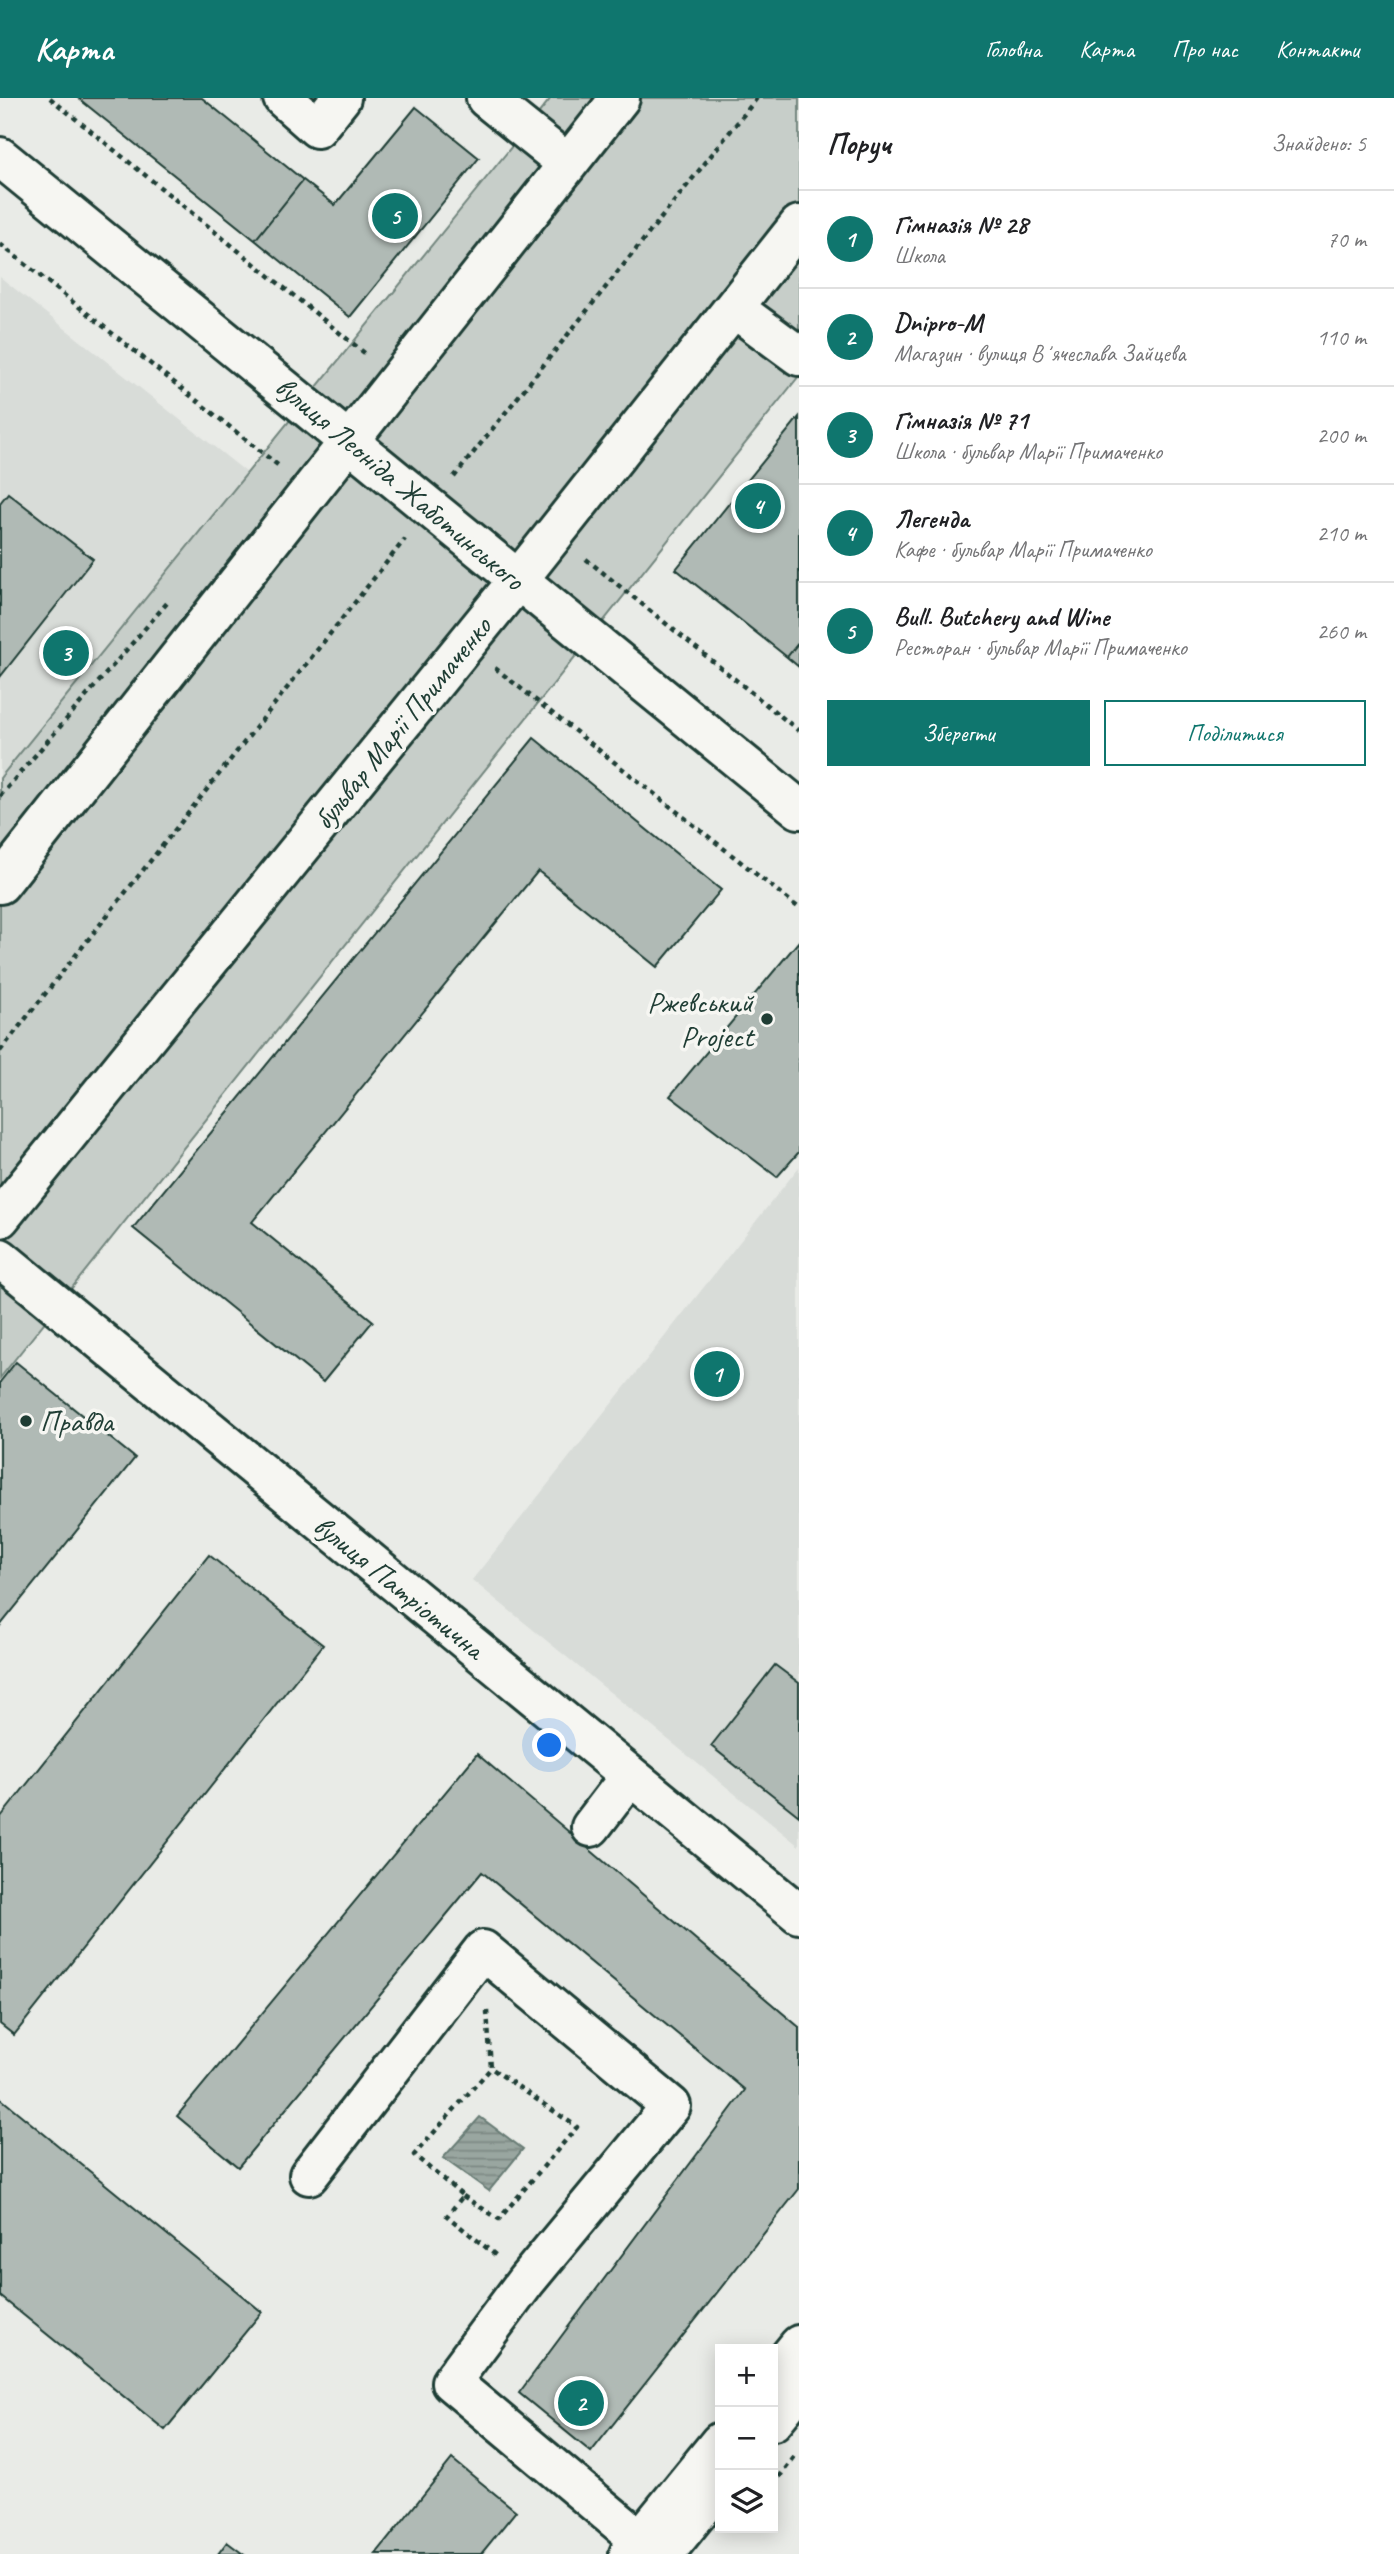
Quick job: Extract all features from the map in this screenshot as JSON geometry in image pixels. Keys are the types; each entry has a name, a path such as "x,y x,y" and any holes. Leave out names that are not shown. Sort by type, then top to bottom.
{"street":[{"path":"283,98 317,128 341,98"},
{"path":"486,98 568,164"},
{"path":"0,884 620,98"},
{"name":"вулиця Леоніда Жаботинського","path":"0,157 799,809"},
{"name":"бульвар Марії Примаченко","path":"0,1218 518,580 799,225"},
{"path":"734,308 799,356"},
{"name":"вулиця Патріотична","path":"0,1258 799,1914"},
{"path":"591,1827 630,1776"},
{"path":"309,2175 484,1950 671,2106 526,2281 451,2382 644,2549"},
{"path":"778,2371 799,2345"},
{"path":"778,2415 799,2389"},
{"path":"644,2549 715,2449"},
{"path":"644,2549 715,2489"}],"path":[{"path":"50,98 376,363"},
{"path":"0,1051 757,98"},
{"path":"0,244 283,469"},
{"path":"577,552 799,731"},
{"path":"489,663 799,908"},
{"path":"491,2068 577,2127 499,2219 463,2196 414,2155 491,2068"},
{"path":"463,2196 447,2216 526,2281"},
{"path":"778,2479 799,2452"}],"shaded area":[{"path":"551,98 799,98 799,376 0,1378 0,778"},
{"path":"0,277 265,487 0,819"},
{"path":"799,1167 799,1846 472,1580"},
{"path":"480,2117 523,2149 489,2191 443,2158"}],"building":[{"path":"78,98 202,98 303,180 255,240"},
{"path":"416,107 479,158 350,317 255,240 303,180 335,205"},
{"path":"799,417 799,642 787,657 676,569"},
{"path":"8,493 93,559 0,677 0,503"},
{"path":"799,642 799,667 787,657"},
{"path":"534,738 721,890 657,967 538,871 252,1222 373,1321 323,1382 133,1228"},
{"name":"Ржевський Project","path":"799,941 799,1152 777,1177 670,1096"},
{"path":"16,1362 135,1458 0,1626 0,1382"},
{"path":"209,1555 323,1645 14,2035 0,2024 0,1818"},
{"path":"775,1665 799,1683 799,1816 711,1746"},
{"path":"477,1754 799,2027 799,2189 591,2452 519,2393 745,2090 482,1872 238,2167 177,2116"},
{"path":"0,2098 262,2312 165,2430 0,2296"},
{"path":"452,2459 516,2511 481,2554 376,2554"},
{"path":"227,2542 243,2554 218,2554"}],"place":[{"name":"Bull. Butchery and Wine","path":"395,216"},
{"name":"Легенда","path":"758,506"},
{"name":"Гімназія № 71","path":"66,653"},
{"name":"Ржевський Project","path":"767,1019"},
{"name":"Гімназія № 28","path":"717,1374"},
{"name":"Правда","path":"26,1421"},
{"name":"Dnipro-M","path":"581,2403"}]}
